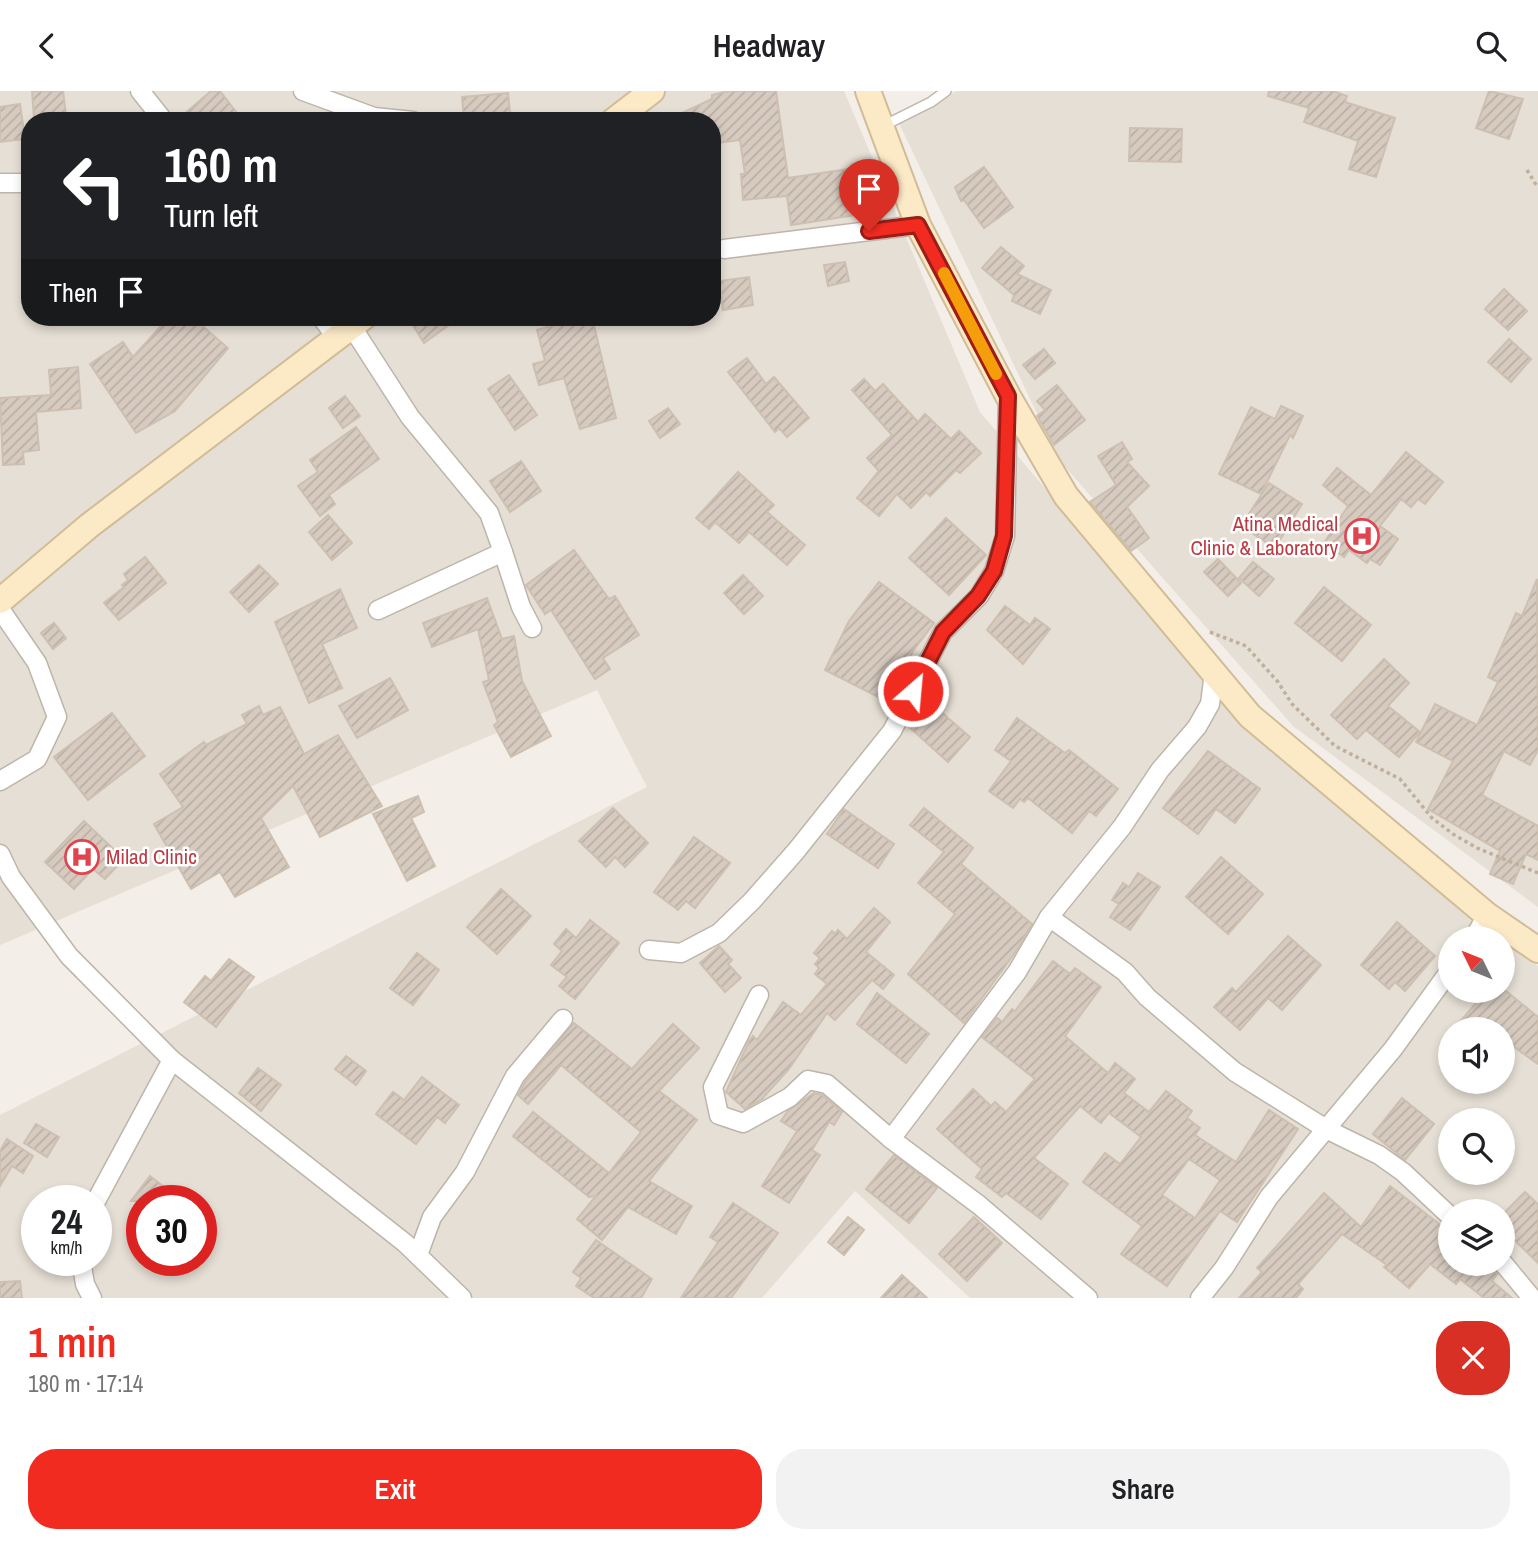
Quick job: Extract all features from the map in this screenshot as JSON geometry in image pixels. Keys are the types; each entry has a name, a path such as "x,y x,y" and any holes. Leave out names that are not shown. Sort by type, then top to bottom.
{"main road":[{"path":"625,112 652,91"},
{"path":"868,91 918,225 1008,396 1066,496 1251,716 1487,915 1538,950"},
{"path":"0,601 90,525 351,327"}],"street":[{"path":"140,91 153,112"},
{"path":"303,91 360,112"},
{"path":"0,183 21,183"},
{"path":"724,249 918,225"},
{"path":"351,327 410,417 489,513 521,607 532,628"},
{"path":"649,950 681,953 719,933 778,871 892,730 943,632 978,596 994,571 1004,536 1008,396"},
{"path":"378,610 503,552"},
{"path":"0,609 37,663 57,716 37,759 0,781"},
{"path":"891,1139 1017,972 1049,917 1197,727 1210,704 1214,673"},
{"path":"0,854 10,877 69,956 172,1060 418,1255 462,1298"},
{"path":"1481,926 1487,915"},
{"path":"1049,917 1125,972 1147,997 1235,1072 1326,1129 1379,1155 1438,1205"},
{"path":"1200,1298 1224,1268 1269,1197 1393,1049 1438,987"},
{"path":"759,995 712,1087 719,1115 743,1123 790,1097 808,1080 827,1084 891,1139 979,1205 1088,1298"},
{"path":"418,1255 432,1217 466,1173 514,1076 563,1019"},
{"path":"105,1185 172,1060"},
{"path":"84,1276 92,1298"},
{"path":"1514,1276 1532,1298"}],"lane":[{"path":"882,126 931,102 946,91"}],"path":[{"path":"1527,170 1538,188"},
{"path":"1202,628 1246,646 1278,682 1292,704 1335,746 1400,779 1432,818 1453,834 1477,848 1538,873"}],"shaded area":[{"path":"0,91 844,91 980,412 1256,735 1489,926 1438,926 1438,1003 1516,1003 1516,948 1538,966 1538,1298 970,1298 855,1191 762,1298 0,1298 0,1115 647,787 597,690 0,945"},
{"path":"957,91 1538,91 1538,907 1293,726 1059,460 897,119"}],"building":[{"path":"32,91 63,91 66,112 34,112"},
{"path":"211,91 220,91 236,112 186,112"},
{"path":"728,91 776,91 788,178 849,169 856,215 791,225 787,196 743,200 741,174 745,174 740,140 721,143 721,112 684,112 712,99 712,95"},
{"path":"1269,91 1333,91 1347,96 1345,102 1395,118 1376,177 1349,169 1358,141 1304,122 1309,108 1268,96"},
{"path":"1489,91 1523,99 1509,139 1476,128"},
{"path":"508,93 510,112 463,112 462,97"},
{"path":"20,104 21,139 0,142 0,107"},
{"path":"1130,128 1182,129 1181,162 1129,161"},
{"path":"984,167 1013,207 984,228 964,200 961,201 955,187"},
{"path":"1001,247 1024,266 1017,274 1051,290 1040,314 1012,301 1014,295 982,268"},
{"path":"845,262 849,281 828,286 824,265"},
{"path":"749,277 753,305 723,310 721,281"},
{"path":"1504,289 1527,311 1508,330 1485,309"},
{"path":"161,326 202,326 228,348 175,411 136,433 90,364 123,342 133,357"},
{"path":"414,326 448,326 424,343"},
{"path":"550,326 594,326 616,418 580,429 564,378 539,385 533,364 545,361 537,330"},
{"path":"1509,339 1531,359 1511,382 1488,362"},
{"path":"1044,349 1055,363 1035,379 1023,365"},
{"path":"747,358 766,384 774,377 809,418 787,437 779,428 775,432 728,372"},
{"path":"78,367 81,408 36,412 39,450 23,452 24,464 3,465 0,398 51,395 49,370"},
{"path":"509,375 537,415 515,430 488,389"},
{"path":"864,379 875,391 883,384 918,422 925,414 951,439 959,431 981,453 960,473 956,470 930,496 926,492 911,508 897,494 879,516 857,498 879,471 867,458 892,435 852,390"},
{"path":"1057,385 1085,420 1054,445 1037,416 1045,410 1037,401"},
{"path":"345,396 360,416 343,428 329,408"},
{"path":"1281,406 1303,416 1293,438 1290,435 1261,494 1219,474 1251,407 1275,419"},
{"path":"668,408 680,424 660,438 649,421"},
{"path":"356,427 379,459 329,495 335,504 320,516 298,486 318,472 310,460"},
{"path":"1122,442 1132,459 1127,462 1149,486 1127,507 1149,538 1131,551 1090,502 1116,485 1098,456"},
{"path":"1406,452 1443,482 1425,504 1418,499 1411,507 1401,499 1380,526 1398,539 1380,565 1370,559 1367,563 1349,550 1344,557 1324,543 1348,506 1323,485 1337,468 1371,495"},
{"path":"521,461 541,491 510,512 490,481"},
{"path":"738,472 774,505 767,512 805,545 787,565 749,532 739,543 715,522 709,529 696,518"},
{"path":"1269,483 1302,504 1275,548 1241,526"},
{"path":"328,515 352,543 332,560 309,532"},
{"path":"946,518 986,555 949,595 909,558"},
{"path":"574,550 609,599 615,596 639,635 603,658 610,669 595,679 551,610 545,614 526,585"},
{"path":"145,557 166,583 119,620 104,603 124,587 122,585 128,580 124,574"},
{"path":"1218,559 1241,583 1228,596 1204,572"},
{"path":"1253,562 1274,579 1259,596 1239,578"},
{"path":"259,565 278,584 249,612 230,592"},
{"path":"743,575 763,596 744,614 724,593"},
{"path":"1537,579 1538,750 1530,765 1504,751 1482,795 1538,826 1538,860 1526,854 1513,884 1490,874 1500,851 1428,809 1453,761 1416,742 1435,704 1477,725 1498,682 1488,677 1516,613 1522,616"},
{"path":"879,582 934,623 913,651 888,702 825,670 849,621"},
{"path":"1324,587 1371,625 1342,661 1295,623"},
{"path":"340,589 357,628 322,644 342,688 309,703 275,622"},
{"path":"487,598 502,639 514,636 522,681 551,736 511,757 494,725 498,722 483,682 489,680 478,629 432,647 423,623"},
{"path":"1005,606 1030,625 1035,618 1050,629 1023,664 987,630"},
{"path":"54,623 66,638 53,649 41,633"},
{"path":"1384,659 1409,683 1388,706 1420,732 1399,757 1366,730 1357,739 1331,715"},
{"path":"390,678 408,710 357,738 339,706"},
{"path":"931,703 970,737 948,762 909,727"},
{"path":"259,706 263,715 280,707 304,754 338,735 382,806 320,837 293,786 261,818 289,867 235,897 220,872 191,889 154,824 183,807 160,774 204,742 206,745 247,724 242,715"},
{"path":"112,713 145,756 88,800 54,757"},
{"path":"1017,718 1065,753 1069,750 1118,789 1096,816 1089,811 1072,833 1028,798 1024,802 1020,799 1013,808 989,791 1011,761 995,750"},
{"path":"1208,751 1260,789 1235,823 1216,809 1198,834 1163,808"},
{"path":"418,796 424,812 411,818 435,866 407,881 373,814"},
{"path":"613,808 648,843 625,867 615,857 606,867 579,841"},
{"path":"924,808 973,848 961,864 1032,924 1014,954 964,1023 908,974 955,914 918,883 944,852 910,825"},
{"path":"844,809 894,844 878,868 827,834"},
{"name":"Milad Clinic","path":"84,821 124,859 105,879 93,869 74,889 45,862"},
{"path":"694,837 730,863 695,908 686,901 678,910 654,892"},
{"path":"1221,857 1263,894 1228,934 1186,897"},
{"path":"1138,873 1160,887 1130,930 1110,917 1119,904 1112,900 1123,883 1129,887"},
{"path":"501,889 531,916 497,954 467,927"},
{"path":"874,908 890,922 866,952 894,975 883,989 872,980 835,1020 827,1013 789,1069 762,1099 745,1109 726,1092 749,1041 753,1036 757,1040 783,1002 801,1015 827,984 815,974 819,968 815,964 820,958 814,953 832,931 835,934 838,930 847,939"},
{"path":"590,920 619,943 575,999 559,986 567,977 551,965 562,951 554,944 566,929 576,938"},
{"path":"1397,922 1435,956 1405,991 1395,982 1389,989 1361,965"},
{"path":"1288,936 1321,965 1282,1010 1268,998 1240,1030 1214,1007 1232,988 1236,992"},
{"path":"719,946 732,960 728,964 741,978 725,992 700,963"},
{"path":"417,953 439,970 413,1005 390,988"},
{"path":"229,959 254,977 216,1027 184,1002 205,976 211,981"},
{"path":"1053,961 1070,974 1075,968 1101,987 1065,1036 1108,1073 1115,1063 1135,1079 1124,1093 1149,1112 1166,1091 1192,1111 1187,1118 1200,1128 1195,1135 1236,1162 1269,1110 1298,1129 1237,1222 1220,1211 1167,1286 1121,1254 1142,1226 1083,1182 1105,1153 1120,1164 1141,1137 1109,1113 1101,1123 1080,1106 1034,1158 1068,1184 1041,1219 1006,1193 1002,1197 976,1177 982,1169 937,1129 973,1089 991,1106 995,1102 1006,1112 1035,1079 982,1037 997,1018 1002,1022 1012,1009 1015,1011","holes":["1189,1159 1220,1180 1195,1218 1162,1195"]},
{"path":"877,993 929,1034 906,1063 857,1024"},
{"path":"1516,999 1538,1017 1538,1064 1515,1048 1515,1017 1464,1017 1476,1003 1516,1003"},
{"path":"574,1023 632,1069 673,1024 699,1048 659,1091 697,1120 649,1181 692,1206 676,1234 628,1207 602,1240 577,1219 596,1196 589,1197 513,1136 533,1112 609,1173 641,1132 561,1065 528,1104 518,1095 525,1082"},
{"path":"346,1056 366,1071 356,1085 335,1069"},
{"path":"258,1068 281,1085 261,1111 239,1093"},
{"path":"422,1077 459,1105 445,1123 437,1117 416,1144 376,1114 393,1092 404,1100"},
{"path":"814,1093 822,1095 842,1112 834,1125 829,1122 812,1150 820,1155 789,1203 762,1186 797,1131 781,1121 788,1111"},
{"path":"1402,1098 1434,1124 1405,1160 1373,1134"},
{"path":"36,1124 59,1137 47,1157 24,1143"},
{"path":"7,1139 33,1156 23,1173 12,1166 0,1186 0,1151"},
{"path":"894,1155 937,1188 909,1223 866,1189"},
{"path":"150,1176 162,1185 143,1185"},
{"path":"1390,1186 1438,1223 1438,1270 1430,1264 1409,1288 1384,1267 1387,1265 1342,1234 1298,1284 1303,1289 1296,1298 1239,1298 1262,1272 1257,1268 1324,1193 1361,1227"},
{"path":"1525,1192 1538,1204 1538,1263 1515,1241 1515,1202"},
{"path":"733,1203 778,1233 731,1298 681,1298 718,1242 710,1237"},
{"path":"848,1217 864,1230 844,1255 828,1242"},
{"path":"974,1217 1002,1243 967,1281 939,1254"},
{"path":"596,1240 652,1279 641,1298 594,1298 576,1286 581,1278 573,1272"},
{"path":"902,1275 927,1298 881,1298"},
{"path":"1446,1276 1496,1276 1492,1281 1512,1298 1484,1298 1460,1279 1456,1284"},
{"path":"20,1281 22,1298 0,1298 0,1282"}],"slow traffic":[{"path":"944,273 996,374"}],"place":[{"name":"Atina Medical Clinic & Laboratory","path":"1362,536"},
{"name":"Milad Clinic","path":"82,857"}],"route":[{"path":"869,231 918,225 1008,396 1004,536 994,571 978,596 943,632 913,691"}]}
